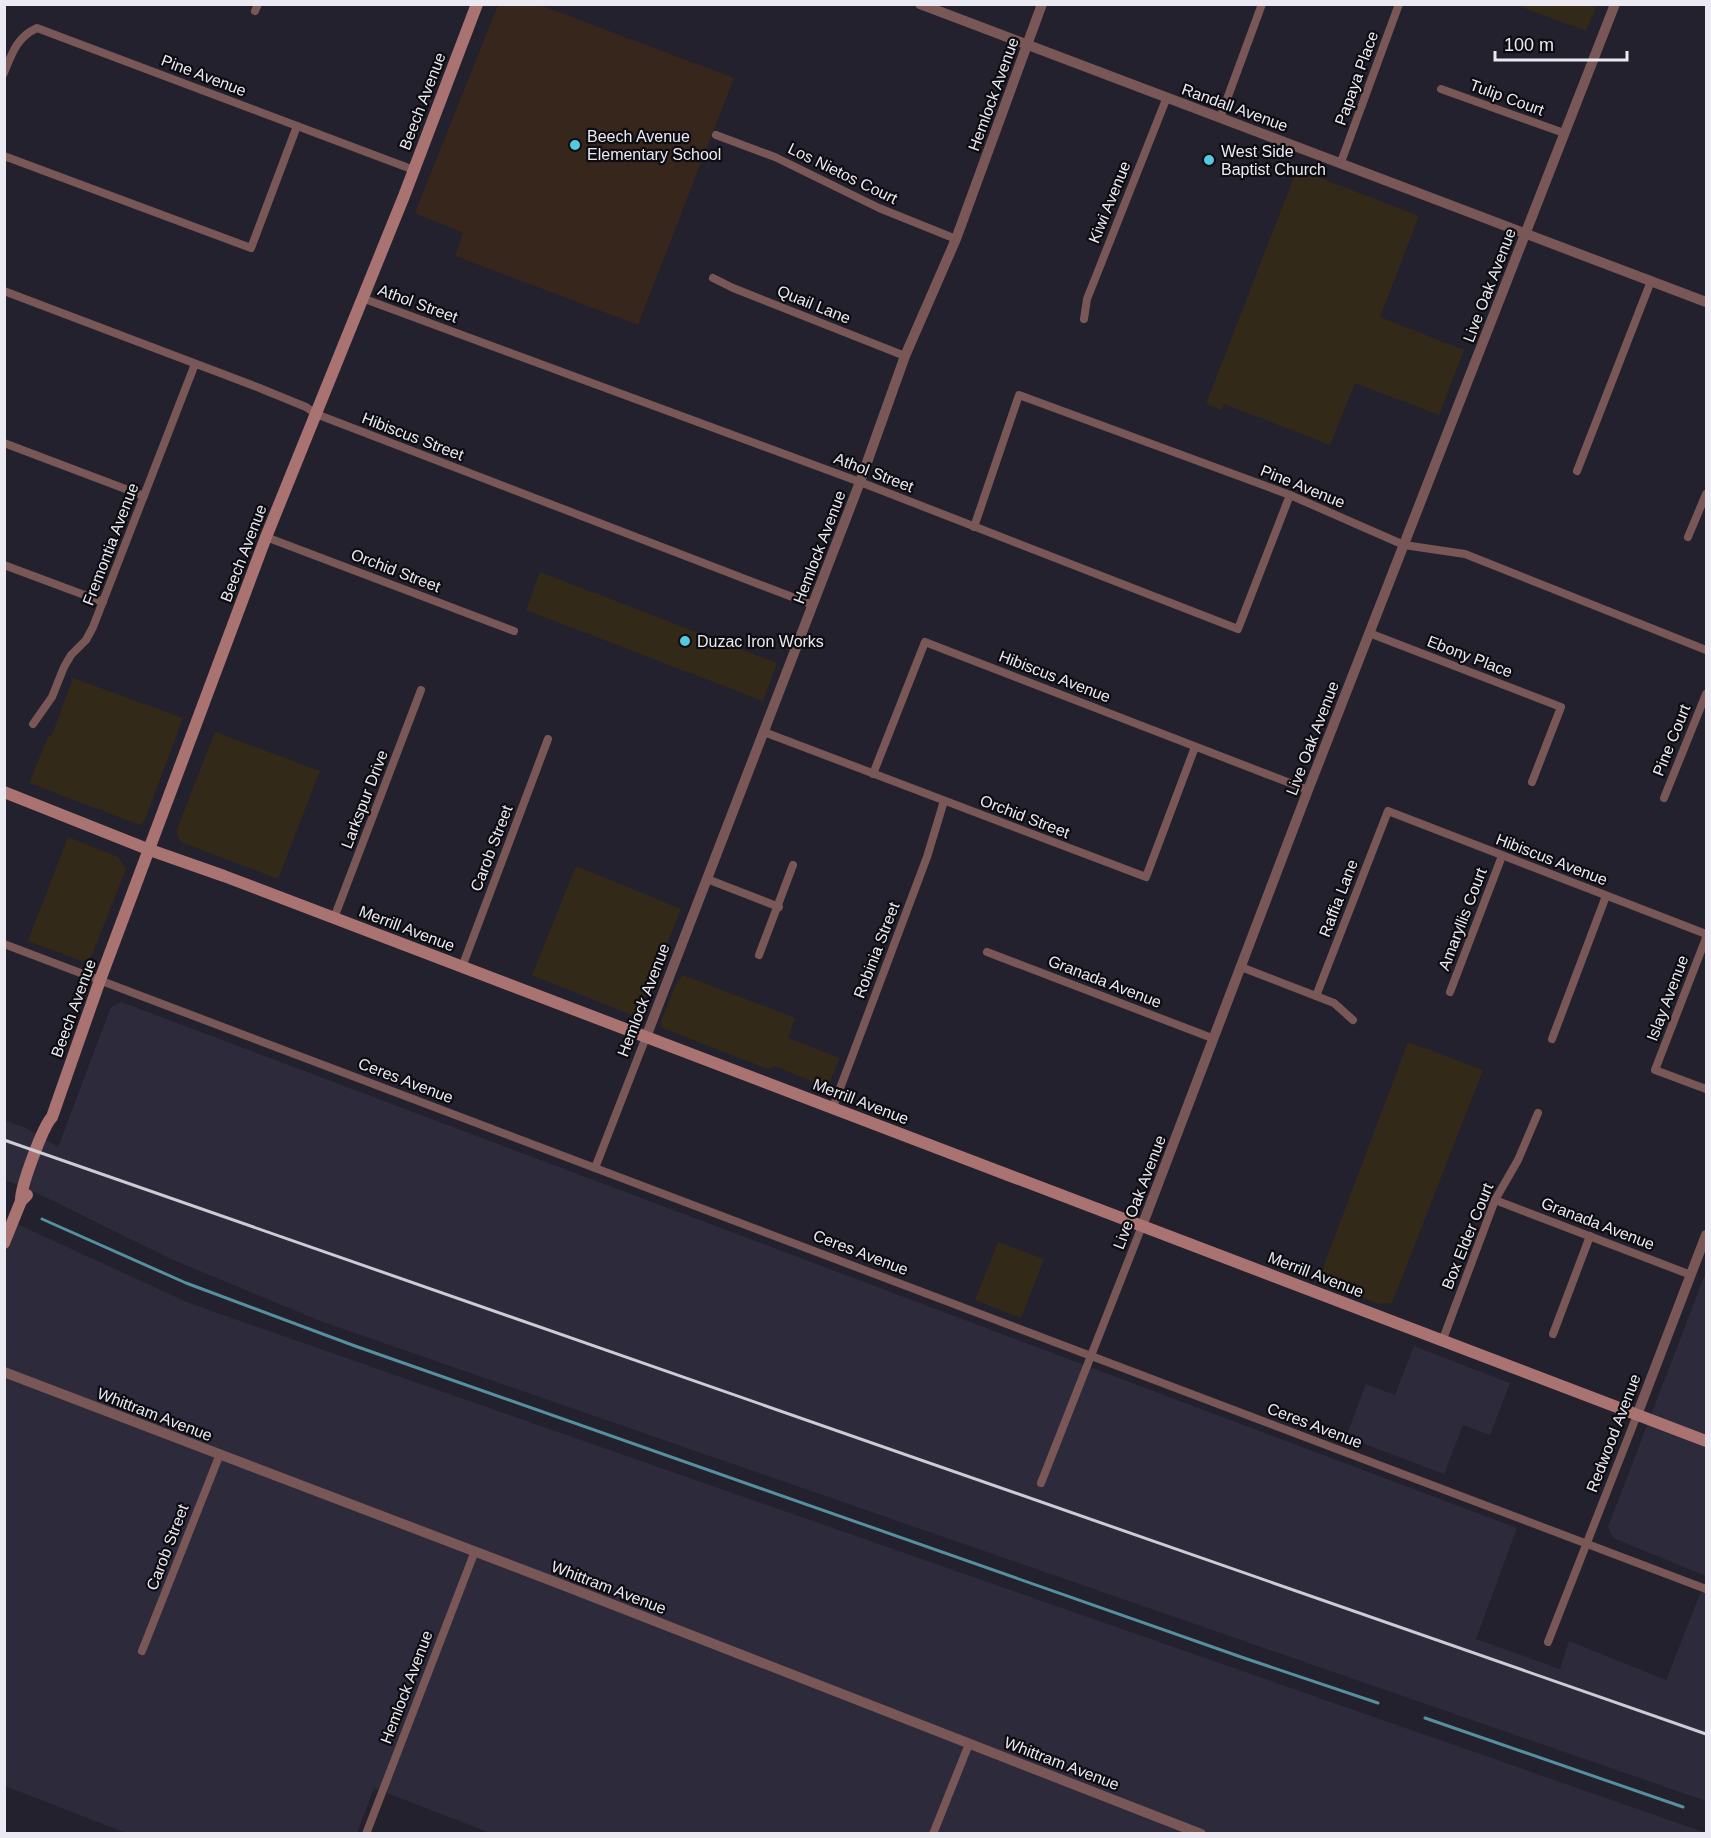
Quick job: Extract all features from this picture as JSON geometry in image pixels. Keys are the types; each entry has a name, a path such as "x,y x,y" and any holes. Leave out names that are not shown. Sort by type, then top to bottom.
{"main road":[{"name":"Beech Avenue","path":"4,1243 266,537 414,170 477,4"},
{"name":"Merrill Avenue","path":"4,792 150,850 833,1107 1707,1442"}],"street":[{"name":"Randall Avenue","path":"920,4 1707,302"},
{"name":"Hemlock Avenue","path":"595,1168 860,482 905,356 956,239 1042,4"},
{"path":"1220,118 1262,4"},
{"name":"Papaya Place","path":"1341,162 1399,4"},
{"name":"Live Oak Avenue","path":"1041,1483 1142,1226 1308,790 1615,4"},
{"name":"Pine Avenue","path":"4,73 14,48 25,34 37,28 414,170"},
{"name":"Tulip Court","path":"1441,89 1564,133"},
{"name":"Kiwi Avenue","path":"1084,319 1087,298 1167,98"},
{"path":"4,156 251,248 297,126"},
{"name":"Los Nietos Court","path":"716,135 775,157 879,208 956,239"},
{"name":"Quail Lane","path":"713,278 905,356"},
{"path":"1577,471 1651,281"},
{"name":"Hibiscus Street","path":"4,291 813,605"},
{"name":"Athol Street","path":"362,298 860,482 1238,629 1290,495"},
{"name":"Fremontia Avenue","path":"33,724 52,698 67,661 86,640 93,627 195,364"},
{"name":"Pine Avenue","path":"974,527 1019,395 1290,495 1404,544 1465,554 1707,650"},
{"path":"4,443 144,496"},
{"path":"1688,537 1707,494"},
{"name":"Orchid Street","path":"266,537 514,631"},
{"path":"4,565 103,602"},
{"name":"Ebony Place","path":"1369,633 1561,706 1532,782"},
{"name":"Hibiscus Avenue","path":"873,774 925,642 1308,790"},
{"name":"Larkspur Drive","path":"334,918 422,690"},
{"name":"Pine Court","path":"1664,798 1707,694"},
{"name":"Orchid Street","path":"764,732 1146,877 1195,747"},
{"name":"Carob Street","path":"462,967 548,739"},
{"name":"Robinia Street","path":"833,1107 927,857 944,801"},
{"name":"Hibiscus Avenue","path":"1388,811 1707,936"},
{"name":"Raffia Lane","path":"1316,996 1388,811"},
{"name":"Amaryllis Court","path":"1450,993 1502,856"},
{"path":"759,956 793,865"},
{"path":"707,879 779,907"},
{"path":"1552,1039 1606,896"},
{"name":"Islay Avenue","path":"1707,936 1655,1070 1707,1089"},
{"name":"Ceres Avenue","path":"4,944 1707,1589"},
{"name":"Granada Avenue","path":"987,952 1212,1038"},
{"path":"1241,968 1334,1003 1353,1020"},
{"name":"Box Elder Court","path":"1443,1340 1495,1200 1518,1160 1538,1113"},
{"name":"Granada Avenue","path":"1495,1200 1691,1275"},
{"name":"Redwood Avenue","path":"1548,1642 1707,1235"},
{"path":"1553,1334 1590,1236"},
{"name":"Whittram Avenue","path":"4,1372 475,1551 1201,1833"},
{"name":"Carob Street","path":"142,1651 220,1454"},
{"name":"Hemlock Avenue","path":"366,1833 475,1551"},
{"path":"933,1833 969,1743"}],"shaded area":[{"path":"1597,4 1586,31 1516,5"},
{"name":"Beech Avenue Elementary School","path":"498,5 540,5 734,78 638,325 455,256 463,233 415,213"},
{"path":"1297,169 1419,216 1380,317 1464,350 1439,415 1355,383 1330,445 1224,404 1222,410 1206,404"},
{"path":"540,572 777,663 763,701 526,610"},
{"path":"73,678 183,718 144,822 140,825 29,783 48,737 52,735"},
{"path":"215,732 320,771 278,879 181,842 176,832"},
{"path":"68,837 118,857 126,869 92,955 89,959 82,961 28,941"},
{"path":"576,866 681,909 637,1017 532,975"},
{"path":"683,975 795,1018 788,1038 840,1058 828,1086 825,1087 775,1066 768,1069 662,1028 660,1024 677,982"},
{"path":"121,1002 1517,1528 1476,1639 1560,1669 1569,1641 1666,1680 1706,1579 1706,1801 323,1322 171,1259 41,1195 5,1180 4,1120 26,1128 58,1147 111,1007"},
{"path":"1408,1042 1483,1070 1392,1303 1379,1304 1318,1281"},
{"path":"4,1218 189,1303 1706,1833 493,1834 374,1788 357,1833 126,1833 5,1786"},
{"path":"998,1242 1044,1259 1021,1318 975,1300"},
{"path":"1706,1272 1706,1576 1613,1538 1608,1527"},
{"path":"1414,1346 1510,1383 1490,1435 1463,1425 1444,1474 1346,1437 1366,1384 1395,1395"}],"waterway":[{"path":"42,1219 186,1283 355,1346 1378,1703"},
{"path":"1425,1718 1683,1807"}],"railway":[{"path":"4,1140 1706,1734"}],"place":[{"name":"Beech Avenue Elementary School","path":"575,145"},
{"name":"West Side Baptist Church","path":"1209,160"},
{"name":"Duzac Iron Works","path":"685,641"}]}
